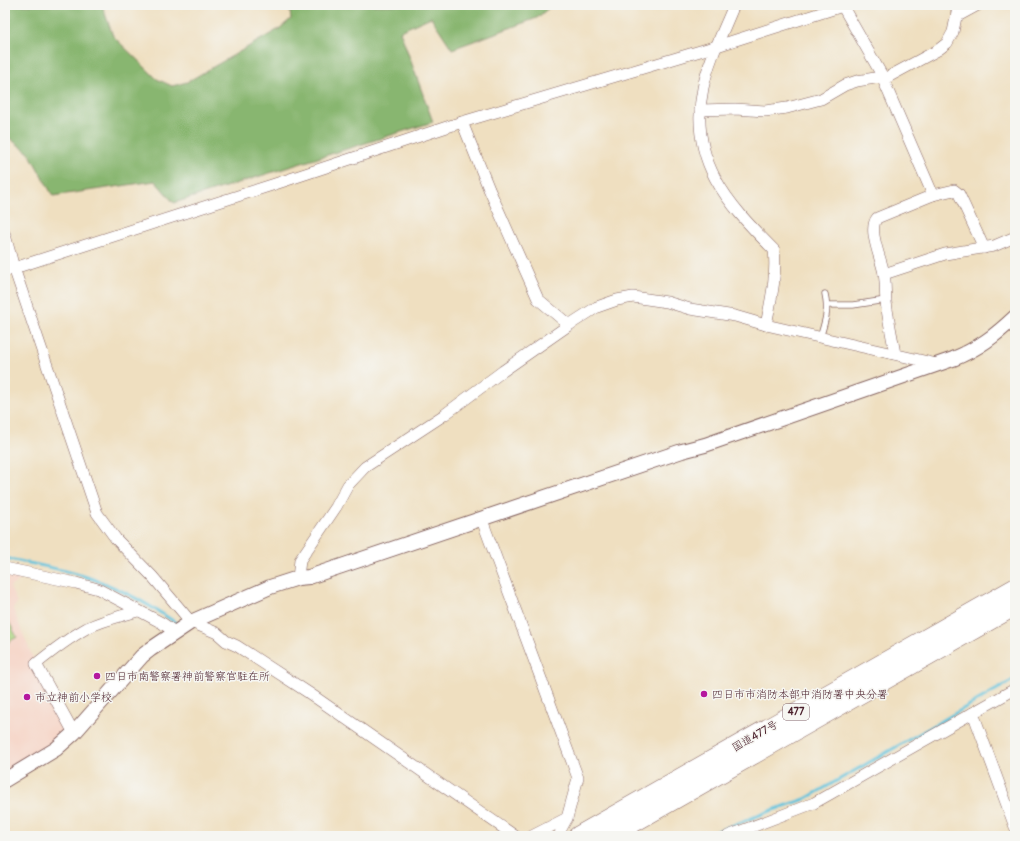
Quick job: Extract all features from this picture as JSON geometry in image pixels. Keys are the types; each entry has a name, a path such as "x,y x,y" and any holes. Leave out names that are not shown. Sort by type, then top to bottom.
{"highway":[{"name":"国道477号","path":"578,836 1015,588"},
{"name":"国道477号","path":"610,836 1015,606"}],"street":[{"path":"734,5 717,46 704,87 700,110 700,137 707,160 716,180 730,201 774,250 776,264 766,325"},
{"path":"700,110 735,109 756,111 787,108 821,99 845,85 857,81 888,77 938,50 954,32 956,17 978,5"},
{"path":"10,269 462,122 717,46 844,6 883,77 933,195"},
{"path":"462,122 489,189 538,299 569,325"},
{"path":"895,354 886,300 884,274 877,248 874,226 875,221 878,218 933,195 949,190 956,192 984,248"},
{"path":"5,235 10,269 96,513 116,539 152,576 183,628"},
{"path":"884,274 945,254 994,246 1015,237"},
{"path":"298,578 300,560 336,507 348,485 365,467 444,415 503,371 569,325 597,307 617,300 633,297 667,302 690,309 735,316 820,338 937,364"},
{"path":"5,780 56,749 74,733 120,683 142,656 183,628 270,588 298,578 309,577 482,520 788,417 970,352 984,343 1015,317"},
{"path":"482,520 578,778 567,818 561,829 560,836"},
{"path":"5,568 98,589 162,623 217,634 309,693 515,836"},
{"path":"74,733 36,664 61,645 88,628 114,617 138,611"},
{"path":"728,836 814,803 1015,689"},
{"path":"973,712 1015,827"},
{"path":"532,836 567,818"}],"lane":[{"path":"955,5 954,14 956,17"},
{"path":"820,338 827,316 825,294"},
{"path":"827,305 853,305 886,300"}],"shaded area":[{"name":"市立神前小学校","path":"5,574 23,578 10,587 17,603 13,609 33,658 30,664 68,730 47,747 5,773"}],"green space":[{"path":"5,5 102,5 113,36 157,79 172,86 187,82 279,29 291,19 289,5 552,5 537,18 452,49 431,17 400,31 433,122 174,203 155,181 53,196 29,153 5,135"},
{"path":"5,615 17,637 5,644"}],"waterway":[{"path":"5,558 65,571 101,582 141,601 179,625"},
{"path":"705,836 805,799 1015,679"}],"place":[{"name":"四日市南警察署神前警察官駐在所","path":"97,676"},
{"name":"四日市市消防本部中消防署中央分署","path":"704,694"},
{"name":"市立神前小学校","path":"27,697"}]}
